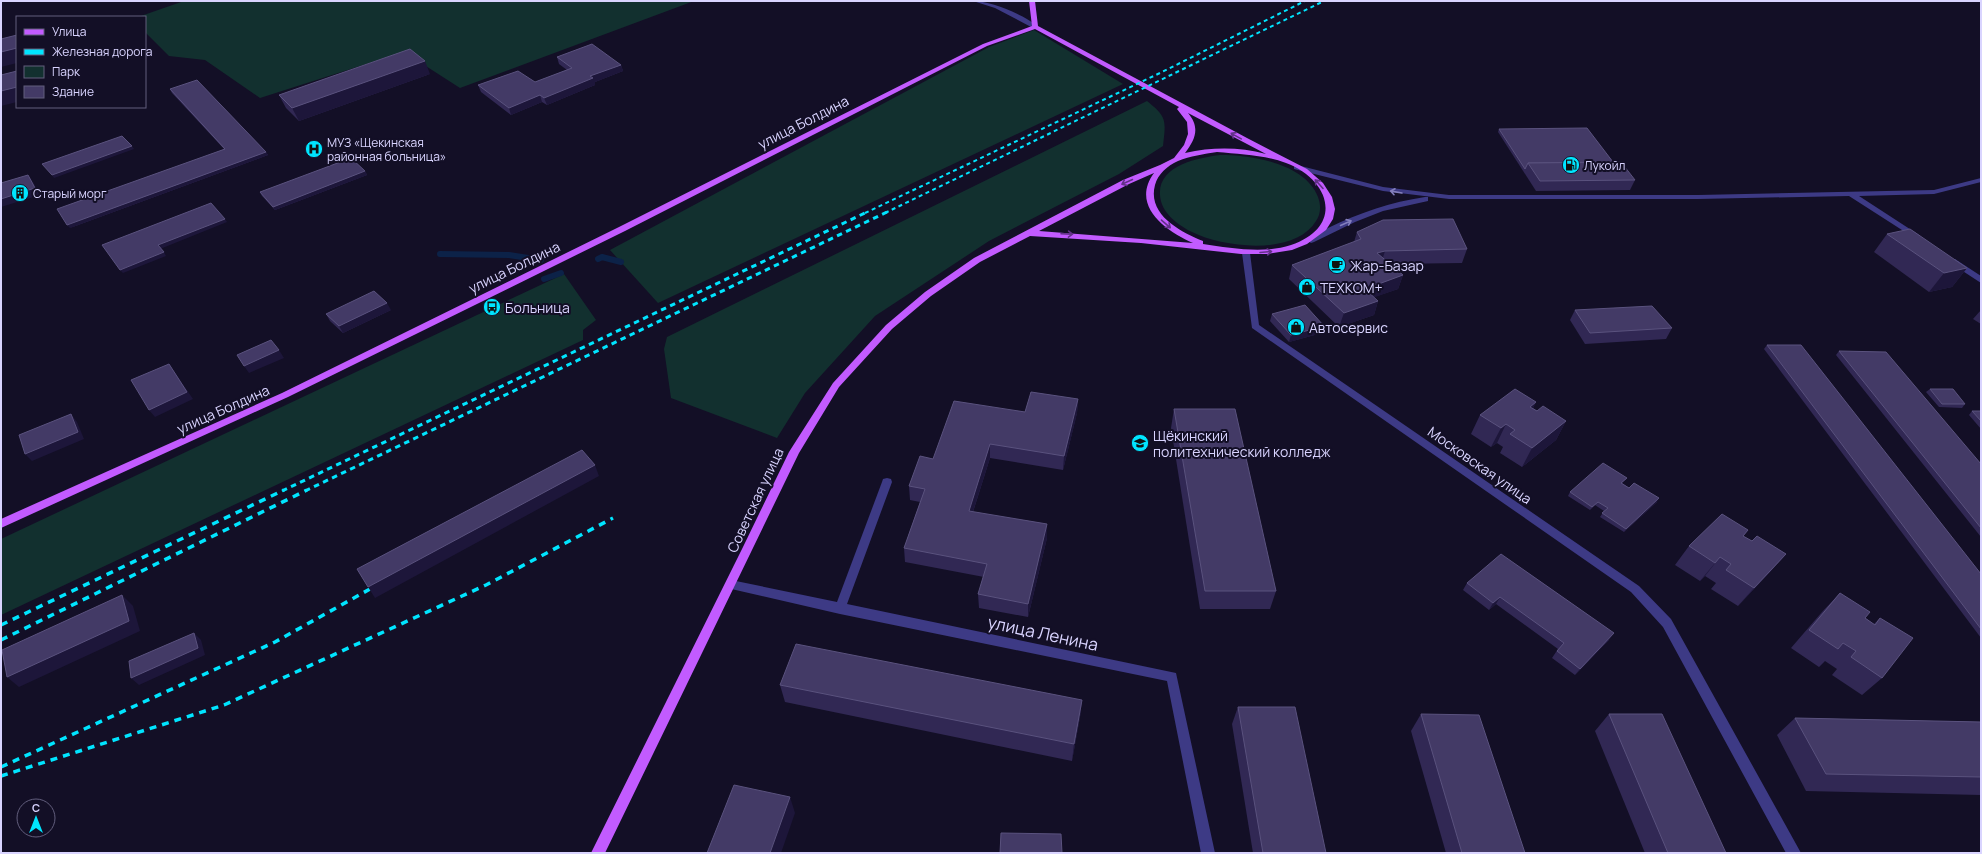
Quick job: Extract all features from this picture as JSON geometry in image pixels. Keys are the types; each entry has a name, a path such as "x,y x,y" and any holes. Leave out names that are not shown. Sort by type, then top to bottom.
{"main road":[{"path":"1028,233 1078,235 1246,252 1282,250 1311,240 1321,232 1328,223 1331,213 1331,203 1327,193 1320,184 1297,167 1035,27 1032,1"},
{"name":"улица Болдина","path":"1,524 285,395 622,229 985,45 1035,27"},
{"path":"1172,100 1188,116 1192,126 1192,137 1187,148 1174,160 1163,167 1151,184 1149,194 1151,204 1156,214 1165,223 1182,235 1208,246 1227,250"},
{"path":"1174,160 1187,155 1217,150 1251,152 1283,160"},
{"name":"Советская улица","path":"598,853 731,585 794,452 836,385 889,327 928,294 977,260 1126,182 1163,167"}],"street":[{"path":"976,1 998,7 1035,27"},
{"path":"1297,167 1383,189 1409,194 1449,197 1934,192 1981,180"},
{"path":"1851,194 1871,209 1923,241"},
{"path":"1311,240 1346,222 1393,205 1417,200 1449,197"},
{"name":"Московская улица","path":"1246,252 1254,326 1635,589 1667,623 1794,853"},
{"path":"1949,258 1981,280"},
{"path":"840,609 887,482"},
{"name":"улица Ленина","path":"731,585 840,609 1172,677 1208,853"}],"green space":[{"path":"184,1 694,1 460,88 404,52 260,98 205,60 169,56 146,33 146,16 141,16"},
{"path":"1034,30 1123,84 658,303 610,250 989,47"},
{"path":"1147,101 1162,115 1164,120 1165,130 1163,146 1119,174 989,241 875,316 805,393 777,438 671,398 664,349 667,337"},
{"path":"1220,155 1233,155 1261,159 1276,163 1302,176 1311,185 1318,197 1320,212 1318,218 1306,232 1292,240 1258,246 1240,245 1206,238 1181,226 1167,213 1161,201 1161,185 1165,177 1172,170 1191,161"},
{"path":"564,274 596,320 583,330 583,340 1,615 1,539"}],"building":[{"path":"16,35 16,48 1,52 1,39"},
{"path":"592,44 621,65 590,76 593,78 544,98 540,95 509,108 478,85 518,71 535,82 572,68 557,57"},
{"path":"410,49 425,61 292,108 279,95"},
{"path":"16,71 16,87 1,91 1,75"},
{"path":"197,80 266,152 67,225 57,209 225,149 170,89"},
{"path":"1587,128 1613,162 1528,163 1525,169 1499,129"},
{"path":"122,136 132,146 52,175 42,164"},
{"path":"351,158 365,171 273,207 260,192"},
{"path":"1621,162 1635,180 1540,181 1528,163"},
{"path":"28,175 35,188 1,199 1,183"},
{"path":"211,203 225,219 158,245 164,252 120,270 102,245"},
{"path":"1453,219 1467,249 1385,251 1377,253 1403,275 1365,289 1378,301 1344,313 1292,265 1361,239 1357,232 1383,220"},
{"path":"1910,229 1967,268 1944,273 1887,234"},
{"path":"374,291 387,303 339,326 326,314"},
{"name":"Автосервис","path":"1305,305 1324,326 1291,335 1272,314"},
{"path":"1652,306 1672,328 1590,333 1575,310"},
{"path":"271,340 279,350 244,366 237,355"},
{"path":"1767,345 1801,345 1981,574 1981,629"},
{"path":"1839,351 1886,352 1981,464 1981,528"},
{"path":"169,364 187,392 149,410 131,380"},
{"path":"1515,389 1536,402 1530,407 1537,411 1543,406 1566,421 1532,448 1510,434 1515,430 1506,424 1501,428 1480,415"},
{"path":"1930,389 1953,389 1965,404 1942,404"},
{"path":"1031,392 1078,399 1064,456 990,444 969,511 1047,524 1028,604 978,594 987,564 904,548 925,489 909,486 920,456 933,459 954,401 1025,412"},
{"path":"1174,409 1235,409 1276,591 1205,591"},
{"path":"1972,411 1981,411 1981,421"},
{"path":"71,414 78,432 25,454 19,435"},
{"path":"582,450 595,465 368,587 357,569"},
{"path":"1603,463 1627,478 1621,483 1629,488 1634,483 1659,498 1626,529 1602,513 1608,508 1598,502 1592,507 1570,492"},
{"path":"1722,514 1748,530 1743,536 1752,541 1757,536 1786,554 1754,588 1726,570 1731,564 1720,557 1715,563 1689,546"},
{"path":"1501,554 1614,633 1580,669 1557,651 1564,643 1500,597 1493,603 1467,583"},
{"path":"1840,593 1870,612 1865,618 1875,625 1880,618 1913,638 1882,678 1851,657 1856,651 1843,643 1838,649 1809,630"},
{"path":"122,595 129,621 7,677 2,650"},
{"path":"194,633 198,648 131,678 129,661"},
{"path":"796,644 1082,700 1074,744 780,685"},
{"path":"1238,707 1295,707 1326,853 1263,853"},
{"path":"1421,714 1479,715 1525,853 1462,853"},
{"path":"1609,714 1662,714 1726,853 1668,853"},
{"path":"1795,718 1981,722 1981,777 1826,774"},
{"path":"734,785 790,797 770,853 707,853"},
{"path":"1001,833 1061,834 1062,853 1000,853"}],"waterway":[{"path":"440,254 509,255 541,260"},
{"path":"598,259 602,257 621,262"},
{"path":"544,279 561,273"}],"railway":[{"path":"865,213 1160,73 1305,1"},
{"path":"885,213 1324,1"},
{"path":"282,491 867,212"},
{"path":"305,491 887,212"},
{"path":"1,625 284,490"},
{"path":"1,640 307,490"},
{"path":"1,776 224,705 486,585 613,518"},
{"path":"1,767 275,642 370,589"}],"place":[{"name":"МУЗ «Щекинская районная больница»","path":"314,149"},
{"name":"Лукойл","path":"1571,165"},
{"name":"Старый морг","path":"20,193"},
{"name":"Жар-Базар","path":"1337,265"},
{"name":"ТЕХКОМ+","path":"1307,287"},
{"name":"Больница","path":"492,307"},
{"name":"Автосервис","path":"1296,327"},
{"name":"Щёкинский политехнический колледж","path":"1140,443"}]}
